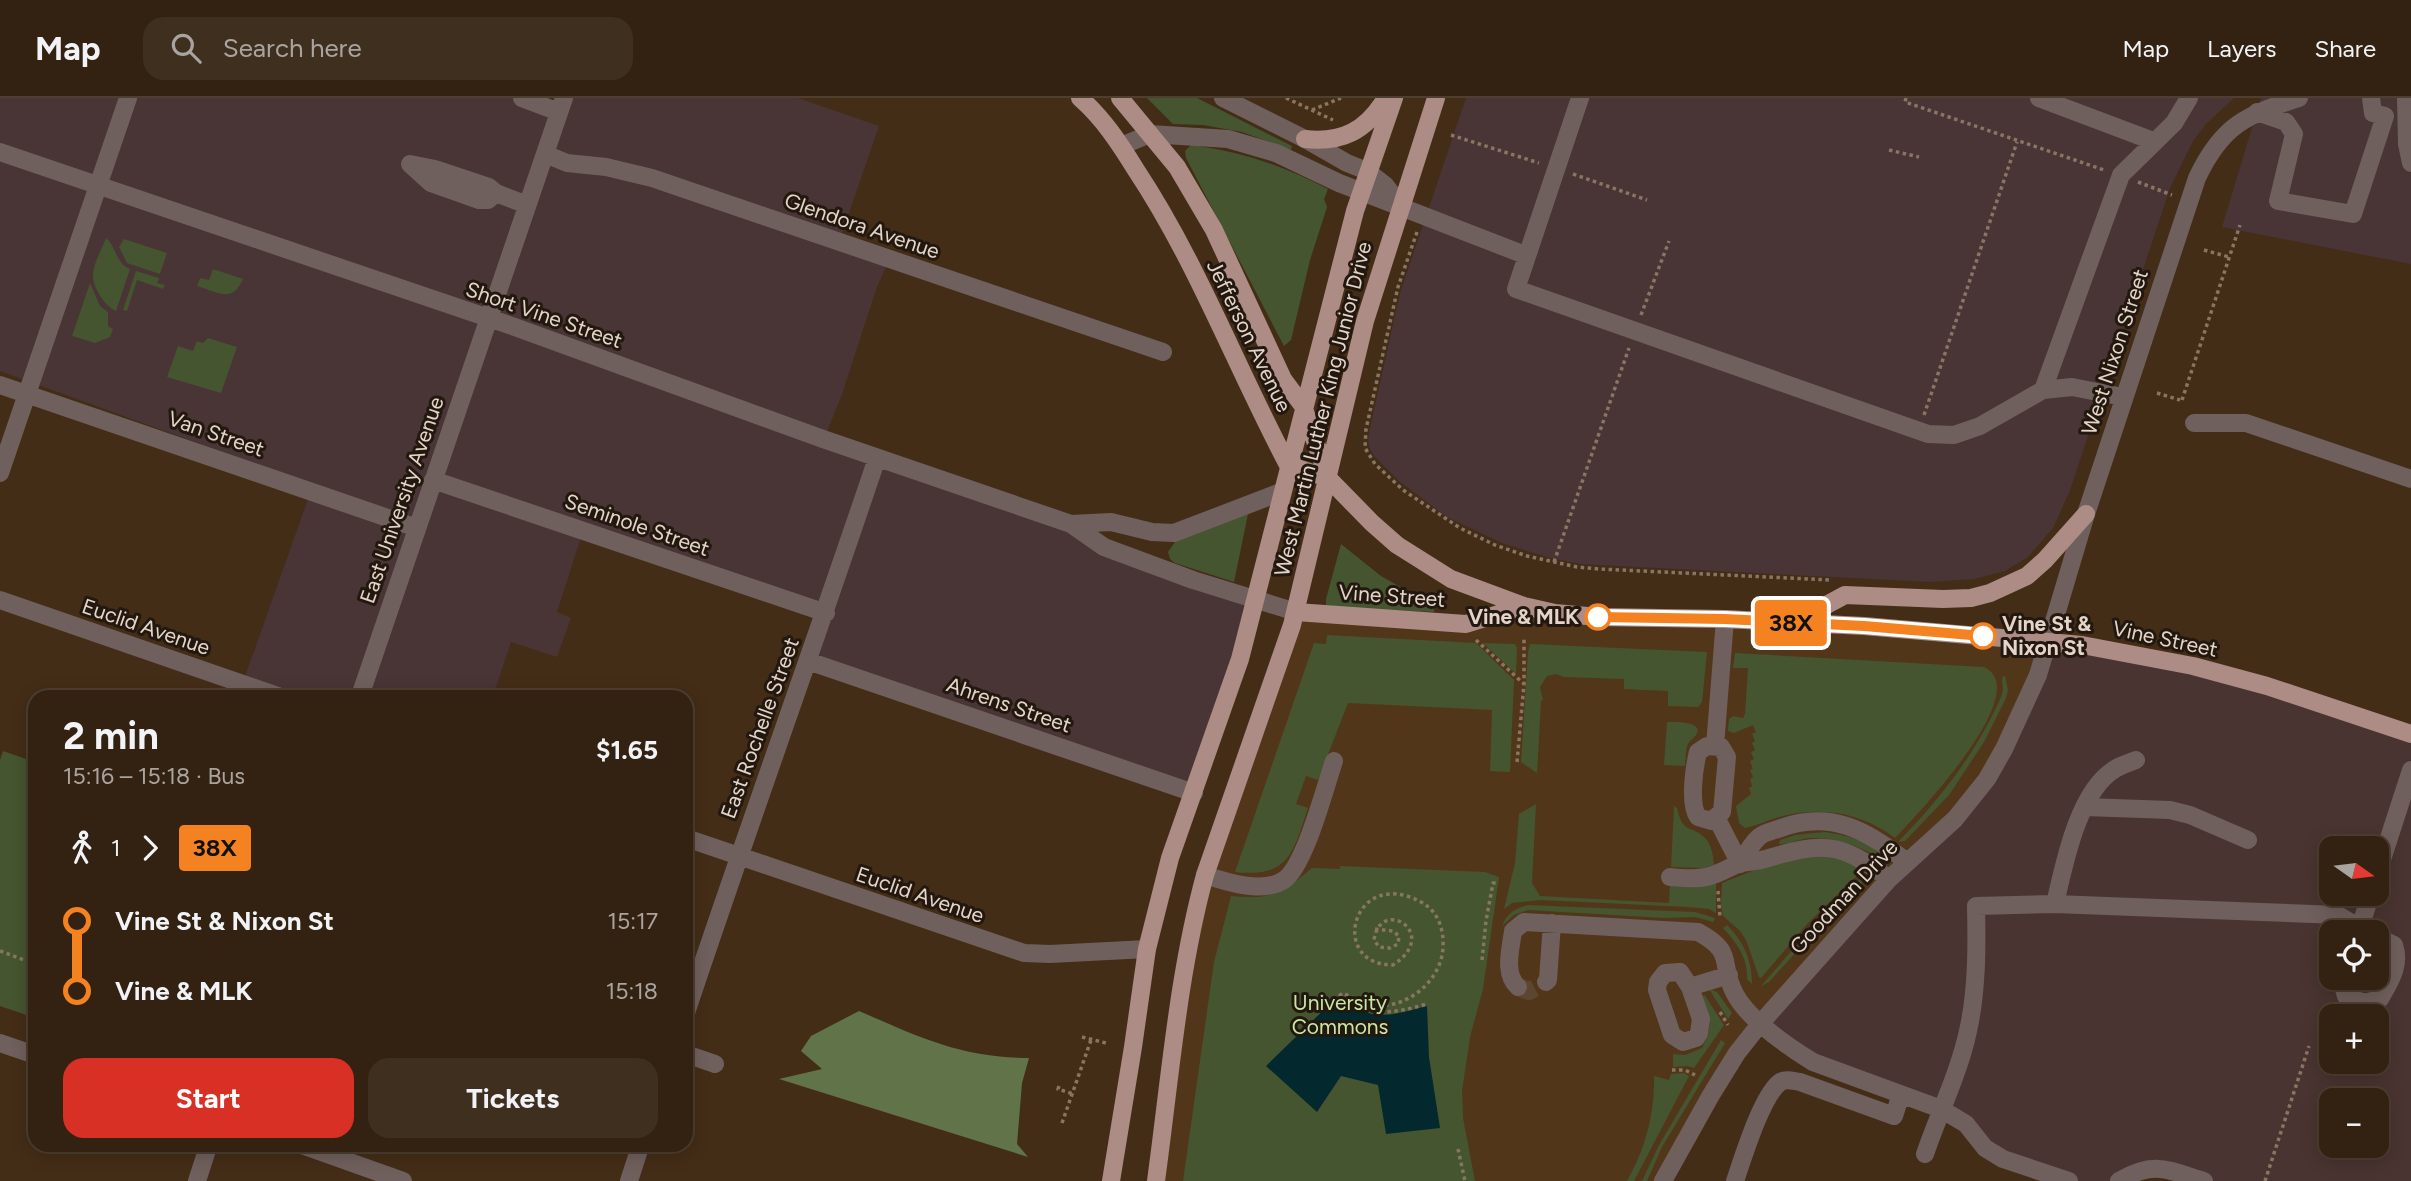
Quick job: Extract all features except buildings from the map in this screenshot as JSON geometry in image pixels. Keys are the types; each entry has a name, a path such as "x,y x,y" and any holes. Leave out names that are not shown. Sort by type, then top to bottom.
{"main road":[{"name":"Jefferson Avenue","path":"1080,98 1094,110 1121,146 1154,197 1288,465"},
{"name":"Jefferson Avenue","path":"1120,98 1177,167 1214,230 1283,379 1303,406 1328,478"},
{"path":"1305,139 1326,141 1350,135 1369,119 1386,98"},
{"name":"West Martin Luther King Junior Drive","path":"1111,1181 1147,949 1170,858 1240,659 1360,192 1394,98"},
{"name":"West Martin Luther King Junior Drive","path":"1156,1181 1195,910 1296,612 1365,321 1436,98"},
{"path":"1288,465 1328,478"},
{"name":"Vine Street","path":"1328,478 1371,523 1419,561 1451,579 1524,606 1555,613 1598,617 1725,619 1864,626 2082,645 2193,666 2267,686 2411,734"},
{"path":"1792,623 1846,595 1943,599 1971,598 1990,593 2027,576 2045,560 2085,514"},
{"name":"Vine Street","path":"1296,612 1466,624 1524,606"}],"street":[{"path":"0,473 128,98"},
{"path":"522,98 562,105"},
{"path":"1223,98 1367,172 1385,185 1401,206"},
{"path":"1580,98 1525,255 1516,289 1928,434 1954,435 1980,426 2043,390 2072,387 2123,397"},
{"path":"2039,98 2153,141"},
{"path":"2043,390 2121,175 2174,123 2189,98"},
{"path":"2259,105 2299,98"},
{"path":"2259,105 2287,122 2294,134 2278,201 2353,214 2385,116 2373,113 2371,98"},
{"path":"2406,98 2407,144 2411,163"},
{"name":"East University Avenue","path":"362,690 562,105"},
{"name":"West Nixon Street","path":"2046,641 2123,397 2197,178 2214,146 2259,105"},
{"path":"1121,146 1150,134 1228,139 1276,153 1360,192 1525,255"},
{"name":"Short Vine Street","path":"0,152 488,319 1071,524 1104,547 1256,601 1296,612"},
{"name":"Glendora Avenue","path":"545,154 567,163 606,167 652,178 1163,352"},
{"path":"410,164 435,169 489,187 496,193 527,205"},
{"name":"Van Street","path":"0,385 417,528"},
{"path":"2194,423 2246,423 2411,479"},
{"name":"East Rochelle Street","path":"693,992 738,856 826,613 877,458"},
{"name":"Seminole Street","path":"433,480 826,613"},
{"name":"Short Vine Street","path":"1071,524 1111,522 1152,532 1174,533 1281,492"},
{"name":"Euclid Avenue","path":"0,600 261,690"},
{"path":"1716,746 1725,619"},
{"name":"Goodman Drive","path":"1663,1181 1711,1095 1737,1053 1760,1024 1889,879 1955,819 1987,779 2038,675 2046,641"},
{"name":"Ahrens Street","path":"808,661 1194,793"},
{"path":"1707,746 1716,746 1721,747 1727,757 1722,812 1717,819 1711,821 1698,817 1693,810 1698,752 1707,746"},
{"path":"2055,904 2067,851 2085,807 2097,787 2113,770 2136,760"},
{"path":"1205,875 1241,885 1260,886 1283,881 1298,866 1334,761"},
{"path":"2389,838 2411,770"},
{"path":"2085,807 2170,810 2190,815 2248,840"},
{"path":"1717,819 1740,864"},
{"path":"1740,864 1759,836 1790,825 1819,821 1846,825 1865,832 1883,841 1907,862"},
{"name":"Euclid Avenue","path":"693,840 1024,953 1147,949"},
{"path":"1670,877 1711,876 1740,864 1815,846 1842,850 1865,860 1889,879"},
{"path":"1925,1154 1949,1093 1968,1031 1976,966 1976,906 2055,904 2338,915 2345,920"},
{"path":"1518,987 1513,983 1509,960 1513,931 1524,922 1698,932 1715,942 1724,956 1735,995 1760,1024 1812,1062 1941,1109 1966,1124 1985,1148 2003,1159 2044,1177 2069,1181"},
{"path":"1546,982 1552,923"},
{"path":"2389,942 2394,945 2398,956 2389,983"},
{"path":"1690,987 1729,975"},
{"path":"2344,990 2346,996 2364,1003 2380,999 2385,990"},
{"path":"0,1043 28,1053"},
{"path":"693,1056 715,1064"},
{"path":"1735,1181 1753,1131 1779,1083 1788,1080 1800,1082 1894,1115 1901,1094"},
{"path":"197,1181 206,1152"},
{"path":"321,1152 403,1181"},
{"path":"629,1181 638,1152"},
{"path":"2119,1181 2135,1172 2156,1167 2204,1181"}],"path":[{"path":"1286,98 1335,121"},
{"path":"1312,110 1341,98"},
{"path":"1906,98 1905,102 2121,175 2172,195"},
{"path":"1919,430 2017,142"},
{"path":"1889,150 1919,157"},
{"path":"2157,393 2181,400 2240,225"},
{"path":"1417,232 1391,313 1366,429 1366,448 1375,464 1403,490 1460,528 1495,545 1553,562 1599,569 1841,581"},
{"path":"1553,562 1669,241"},
{"path":"2204,250 2229,257"},
{"path":"1472,636 1524,684"},
{"path":"1517,762 1524,684 1524,639"},
{"path":"1482,960 1488,905 1493,883 1498,883"},
{"path":"1718,884 1717,904 1720,917"},
{"path":"1376,929 1393,931 1399,936 1398,944 1390,948 1379,947 1374,940 1376,929 1381,922 1390,918 1402,921 1412,932 1410,951 1393,965 1381,965 1359,952 1355,936 1357,919 1364,906 1377,896 1391,892 1407,894 1426,905 1440,921 1444,938 1443,958 1435,975 1423,988 1401,1002 1370,1004 1343,993 1340,995 1341,1000 1383,1013 1397,1013 1427,1004"},
{"path":"0,951 28,961"},
{"path":"1082,1037 1106,1043"},
{"path":"1062,1123 1091,1040"},
{"path":"2264,1181 2309,1046"},
{"path":"1672,1070 1685,1070 1695,1075"},
{"path":"1059,1086 1058,1088 1073,1094"},
{"path":"1458,1149 1465,1181"}],"shaded area":[{"path":"0,98 522,98 559,111 564,98 798,98 879,126 839,242 889,260 824,439 1256,601 1194,793 808,661 826,614 583,531 557,612 571,618 557,657 511,642 495,690 258,690 242,685 308,499 203,445 0,371"},
{"path":"1466,98 2234,98 2206,124 2193,141 2170,188 2069,493 2053,528 2028,557 2005,571 1974,579 1931,582 1581,564 1550,558 1502,543 1447,517 1399,481 1374,456 1368,437 1400,293"},
{"path":"2261,98 2411,98 2411,264 2222,227"},
{"path":"1524,606 2046,641 1987,779 1760,1024 1663,1181 1156,1181 1185,970 1296,612 1466,624"},
{"path":"2046,641 2193,666 2411,734 2411,1181 2204,1181 2156,1167 2119,1181 2069,1181 2003,1159 1966,1124 1813,1062 1760,1024 1987,779"}],"green space":[{"path":"1147,98 1197,98 1292,146 1291,150 1242,132 1203,125 1173,124"},
{"path":"1191,145 1227,151 1261,161 1328,189 1324,199 1327,207 1310,260 1291,340 1284,346 1186,158 1185,151"},
{"path":"106,238 125,267 130,269 116,311 104,301 93,280 94,266"},
{"path":"124,239 167,253 160,274 127,263 119,247"},
{"path":"213,269 243,279 239,287 229,294 224,294 197,286 200,278 209,280"},
{"path":"136,271 159,278 157,283 165,285 163,289 137,280 127,311 123,310"},
{"path":"90,283 100,306 108,312 108,326 113,329 110,337 95,343 72,336"},
{"path":"208,338 237,347 221,393 167,377 178,346 193,351 197,341 203,343"},
{"path":"1248,514 1234,582 1170,559 1168,552 1175,542"},
{"path":"1341,544 1381,576 1434,606 1434,612 1326,605"},
{"path":"1327,635 1476,643 1514,680 1510,772 1490,771 1492,710 1348,703 1318,780 1306,776 1296,804 1308,808 1293,849 1286,859 1268,871 1235,872 1314,643 1326,644"},
{"path":"1483,643 1515,644 1516,674"},
{"path":"1530,644 1707,652 1702,702 1698,707 1668,706 1668,691 1624,689 1624,679 1564,677 1556,674 1547,676 1540,687 1543,700 1537,773 1521,762"},
{"path":"1735,653 1984,667 1996,680 1995,701 1984,726 1967,753 1895,838 1870,823 1830,812 1787,815 1745,828 1739,823 1736,806 1751,794 1750,779 1753,777 1750,770 1753,769 1750,761 1754,759 1751,752 1755,750 1752,734 1756,732 1753,725 1734,733 1728,731 1729,719 1733,716 1743,718 1745,714 1748,668 1733,668"},
{"path":"2005,676 2008,690 2006,698 1984,742 1949,795 1905,841 1898,842 1929,809 1969,756 2001,697 2002,677"},
{"path":"1667,722 1688,723 1698,730 1687,746 1685,766 1664,765"},
{"path":"3,751 28,760 28,1016 0,1006 0,760"},
{"path":"1536,804 1532,883 1540,896 1669,903 1670,884 1716,884 1716,913 1709,909 1688,907 1540,900 1512,903 1504,909 1515,863 1519,814"},
{"path":"1674,806 1684,825 1707,840 1712,850 1714,865 1704,868 1671,867"},
{"path":"1825,832 1860,840 1877,852 1875,855 1844,842 1820,838 1779,844 1780,840 1795,835"},
{"path":"1814,855 1839,858 1864,869 1808,923 1761,978 1746,940 1723,916 1722,883 1762,867"},
{"name":"University Commons","path":"1340,866 1485,872 1499,877 1483,989 1470,1037 1462,1091 1463,1118 1475,1181 1183,1181 1214,962 1231,896 1257,897 1276,893 1312,868 1340,869"},
{"path":"1864,875 1864,881 1858,888 1769,982 1761,986 1814,925"},
{"path":"1528,905 1695,912 1715,918 1713,922 1695,917 1664,918 1528,910 1514,915 1502,926 1512,912"},
{"path":"1727,925 1746,952 1752,984 1747,979 1746,964 1741,951 1723,928"},
{"path":"1709,989 1717,992 1732,1013 1728,1019"},
{"path":"1704,994 1724,1025 1694,1068 1673,1067 1673,1054 1685,1055 1702,1048 1706,1040 1709,1023"},
{"path":"859,1011 921,1037 962,1050 1029,1058 1022,1083 1017,1144 1028,1157 779,1079 822,1069 801,1051 811,1036"},
{"path":"1721,1040 1725,1043 1662,1147 1647,1181 1642,1181 1659,1145"},
{"path":"1684,1073 1689,1076 1634,1181 1627,1181 1648,1131 1654,1076 1669,1080 1671,1074"}],"water":[{"path":"1336,998 1360,1011 1380,1015 1427,1006 1429,1057 1440,1128 1386,1134 1378,1085 1341,1076 1317,1112 1266,1066"}],"tunnel":[{"path":"1518,987 1529,991 1546,982"}],"bus line":[{"name":"38X","path":"1598,617 1725,619 1864,626 1983,636"}],"place":[{"name":"Vine & MLK","path":"1598,617"},
{"name":"Vine St & Nixon St","path":"1983,636"}]}
